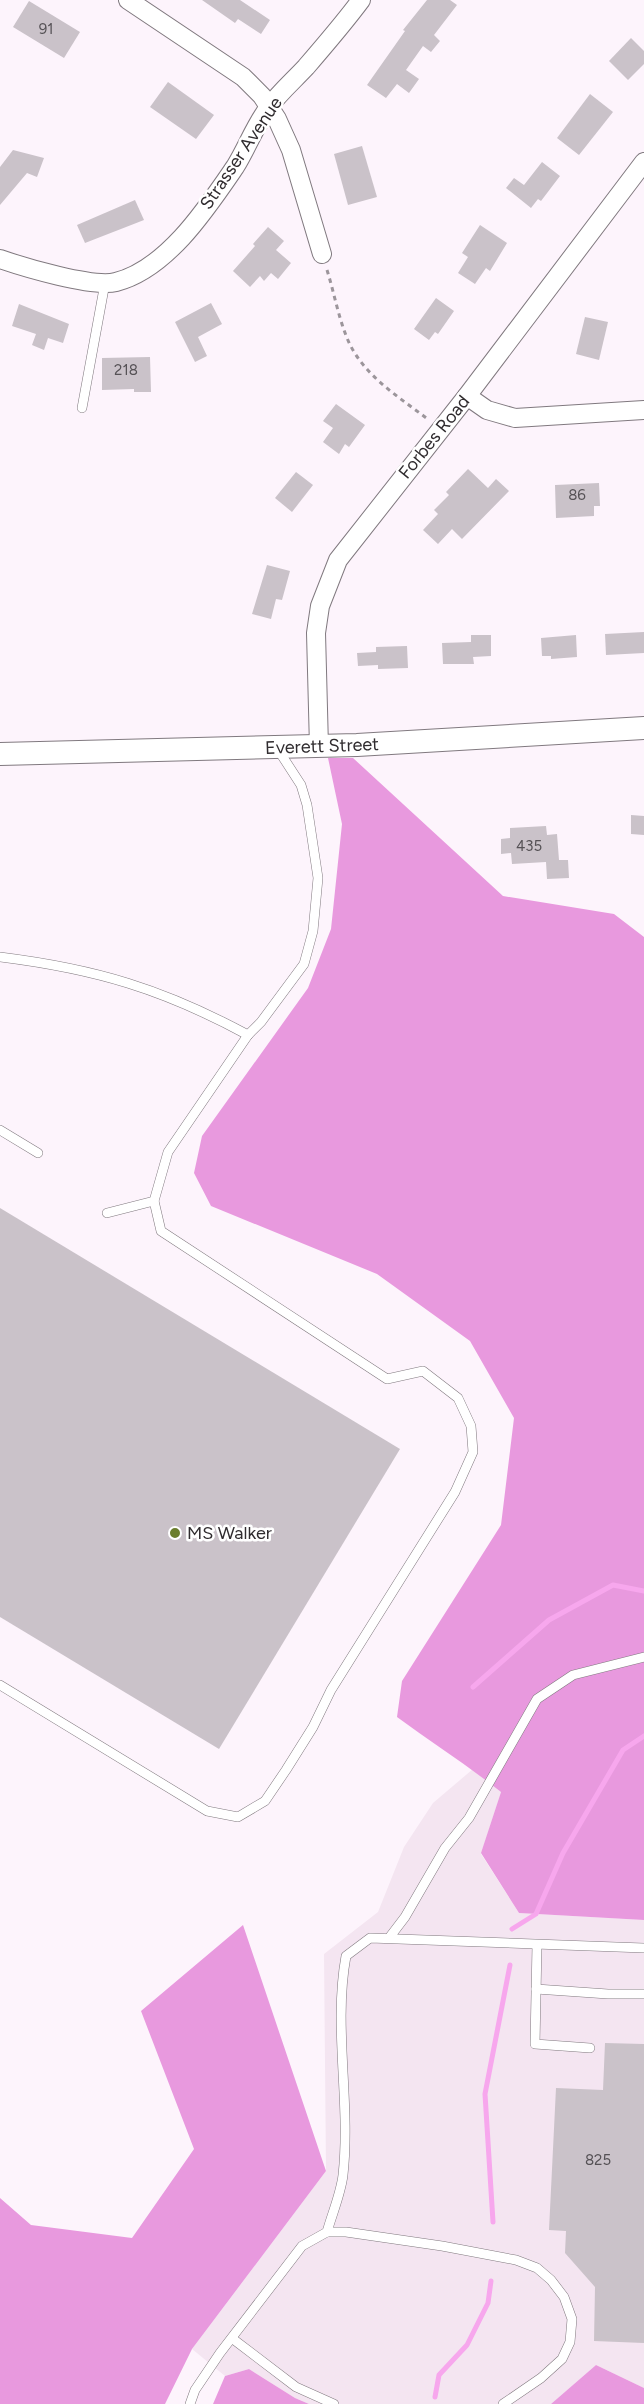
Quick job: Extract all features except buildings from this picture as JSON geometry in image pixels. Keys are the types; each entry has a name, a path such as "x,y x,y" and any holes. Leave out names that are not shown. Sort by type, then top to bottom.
{"street":[{"path":"128,0 243,77 262,96 277,119 291,150 322,254"},
{"name":"Strasser Avenue","path":"0,258 67,277 105,283 115,283 159,260 178,243 235,167 268,108 335,34 361,0"},
{"name":"Forbes Road","path":"320,747 316,633 320,606 338,560 468,396 644,162"},
{"path":"468,396 487,410 515,418 644,410"},
{"name":"Everett Street","path":"0,754 320,747 644,728"}],"lane":[{"path":"82,408 105,283"},
{"path":"1,1686 207,1811 238,1817 265,1801 286,1770 313,1726 331,1690 455,1492 473,1452 471,1426 458,1398 423,1371 387,1379 161,1231 154,1201 168,1152 248,1035 261,1022 304,964 313,931 318,878 307,805 301,785 277,748"},
{"path":"0,957 46,963 103,975 153,990 204,1011 248,1035"},
{"path":"0,1130 38,1153"},
{"path":"107,1213 154,1201"},
{"path":"389,1938 405,1917 445,1848 469,1818 537,1699 573,1675 644,1657"},
{"path":"327,2232 343,2176 344,2076 341,1983 346,1956 370,1938 644,1948"},
{"path":"537,1945 536,2044 590,2048"},
{"path":"536,1989 644,1994"},
{"path":"190,2404 195,2390 220,2353 233,2339 268,2288 302,2246 327,2232 346,2232 432,2244 516,2260 537,2268 551,2280 564,2297 572,2319 570,2342 562,2359 548,2372 503,2404"},
{"path":"233,2339 296,2387 334,2404"}],"path":[{"path":"322,254 347,339 355,352 386,388 441,429"}],"shaded area":[{"path":"328,758 353,758 503,896 614,914 644,937 644,1920 519,1913 481,1853 501,1792 397,1717 402,1681 501,1525 514,1418 470,1341 377,1274 211,1206 194,1173 202,1136 308,988 331,929 342,824"},
{"path":"473,1769 501,1792 481,1854 519,1913 644,1920 644,2388 596,2365 551,2404 309,2404 295,2398 249,2369 225,2376 192,2349 326,2171 324,1954 378,1912 404,1847 433,1803"},
{"path":"243,1925 326,2171 192,2349 165,2404 0,2404 0,2198 31,2225 132,2238 194,2149 141,2011"},
{"path":"596,2365 644,2388 644,2404 551,2404"},
{"path":"249,2369 295,2398 309,2404 213,2404 225,2376"}],"waterway":[{"path":"473,1687 549,1620 613,1585 644,1591"},
{"path":"512,1929 536,1914 563,1853 623,1750 644,1736"},
{"path":"493,2222 485,2094 510,1965"},
{"path":"435,2397 439,2375 467,2345 488,2303 491,2281"}],"place":[{"name":"MS Walker","path":"175,1533"}]}
